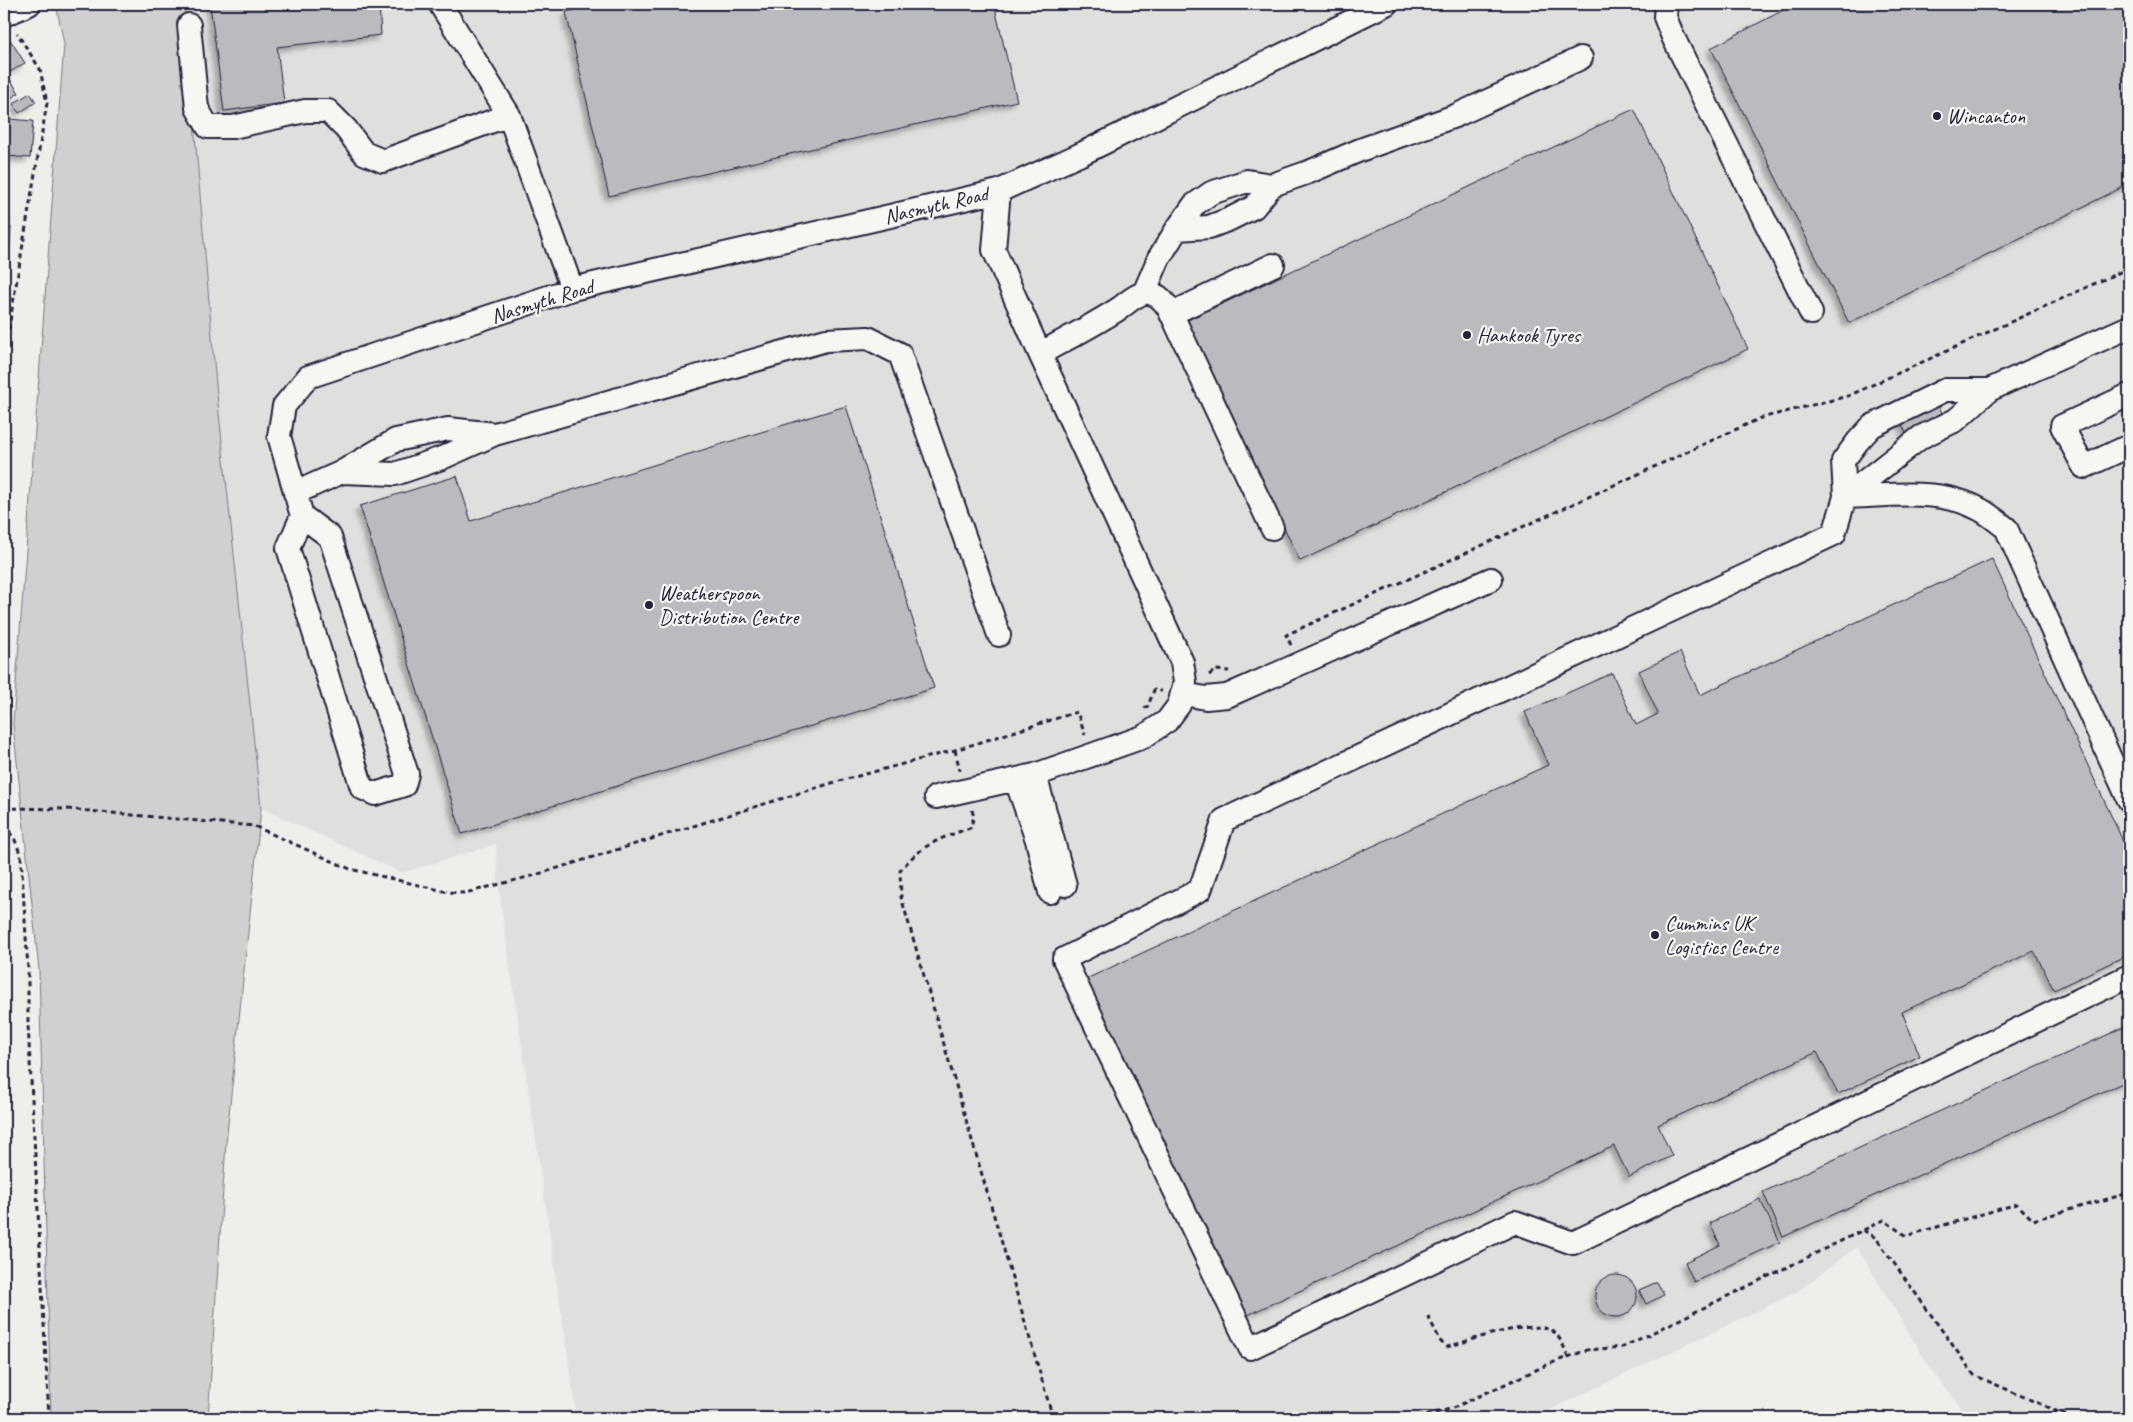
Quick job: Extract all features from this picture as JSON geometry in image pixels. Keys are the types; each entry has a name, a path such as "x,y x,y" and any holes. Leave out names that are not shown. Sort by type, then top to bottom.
{"street":[{"path":"4,15 29,4"},
{"path":"440,4 509,115 572,289"},
{"name":"Nasmyth Road","path":"302,516 279,436 284,406 308,377 572,289 999,191 1079,155 1386,4"},
{"path":"1666,4 1666,17 1673,37 1811,313"},
{"path":"189,25 197,108 208,127 233,127 305,111 328,111 346,129 364,153 383,161 509,115"},
{"path":"1144,293 1159,258 1194,205 1212,193 1247,181 1272,184 1455,116 1581,58"},
{"path":"1178,229 1209,227 1230,219 1254,207 1272,184"},
{"path":"936,797 1025,778 1143,737 1167,720 1179,706 1185,682 1182,662 994,250 999,191"},
{"path":"1171,314 1273,266"},
{"path":"1040,354 1110,315 1144,293 1151,293 1159,298 1167,305 1272,528"},
{"path":"1845,497 1921,437 1956,420 1989,390 2129,328"},
{"path":"342,472 395,474 442,458 495,434 826,340 868,338 900,354 999,635"},
{"path":"1989,390 1945,390 1872,426 1843,461 1845,497 1834,534 1224,820 1200,890 1064,959 1250,1348 1515,1222 1573,1243 2129,976"},
{"path":"2129,395 2062,426 2084,467 2129,446"},
{"path":"295,493 342,472 396,440 448,429 495,434"},
{"path":"1845,497 1920,494 1949,498 1980,509 2006,528 2129,800"},
{"path":"302,516 330,537 407,774 404,785 375,794 362,788 288,548 302,516"},
{"path":"1183,694 1206,698 1227,696 1491,579"},
{"path":"1025,778 1057,889"}],"path":[{"path":"4,15 40,69 47,103 4,356"},
{"path":"1292,648 1286,636 1760,418 1848,396 2129,268"},
{"path":"1142,710 1148,706 1154,690 1183,694 1216,670 1233,671"},
{"path":"4,808 67,809 254,826 350,869 448,892 465,893 532,876 832,783 955,750 1077,712 1085,735 1095,732"},
{"path":"955,750 965,791 974,817 970,828 938,838 910,857 900,871 901,897 1053,1418"},
{"path":"4,824 15,840 21,856 28,961 28,1024 49,1418"},
{"path":"1418,1418 1453,1408 1549,1364 1586,1350 1624,1347 1884,1220 1906,1236 2017,1204 2033,1220 2129,1193"},
{"path":"1863,1230 1876,1238 1974,1375 2072,1418"},
{"path":"1428,1316 1441,1342 1447,1347 1497,1332 1544,1327 1555,1333 1568,1357"}],"shaded area":[{"path":"56,4 184,4 216,385 261,808 226,1143 208,1418 51,1418 39,970 13,724 64,44"},
{"path":"184,4 2129,4 2129,1418 1969,1418 1929,1366 1857,1247 1795,1293 1533,1418 577,1418 499,892 496,844 402,873 261,808 216,385"}],"building":[{"path":"210,4 379,4 381,35 277,47 284,103 224,111"},
{"path":"602,4 994,4 1017,101 609,196 566,12"},
{"name":"Wincanton","path":"1795,4 2129,4 2129,184 1849,323 1711,48"},
{"path":"9,38 25,63 5,75 4,42"},
{"path":"8,76 19,93 4,102 4,78"},
{"path":"30,93 36,102 19,113 13,104"},
{"name":"Hankook Tyres","path":"1634,109 1748,349 1300,561 1186,321"},
{"path":"10,119 33,121 30,158 7,156"},
{"path":"4,218 10,218 9,256 4,256"},
{"path":"1938,404 1943,415 1906,433 1901,422"},
{"name":"Weatherspoon Distribution Centre","path":"846,406 934,688 462,834 360,506 457,476 471,521"},
{"name":"Cummins UK Logistics Centre","path":"1992,559 2129,854 2129,907 2125,909 2129,919 2129,954 2054,990 2034,951 1902,1012 1920,1056 1838,1094 1817,1052 1658,1125 1672,1156 1629,1177 1614,1146 1241,1318 1084,980 1548,765 1525,712 1612,673 1636,725 1658,714 1639,671 1680,652 1700,695"},
{"path":"2129,1025 2129,1080 1783,1237 1763,1192"},
{"path":"1760,1199 1780,1242 1694,1282 1685,1262 1720,1245 1710,1223"},
{"path":"1616,1275 1624,1277 1633,1285 1637,1296 1635,1304 1627,1313 1616,1317 1608,1315 1599,1307 1595,1296 1597,1288 1605,1279"},
{"path":"1657,1282 1664,1295 1646,1304 1639,1290"}],"place":[{"name":"Wincanton","path":"1937,116"},
{"name":"Hankook Tyres","path":"1467,335"},
{"name":"Weatherspoon Distribution Centre","path":"649,605"},
{"name":"Cummins UK Logistics Centre","path":"1655,935"}]}
